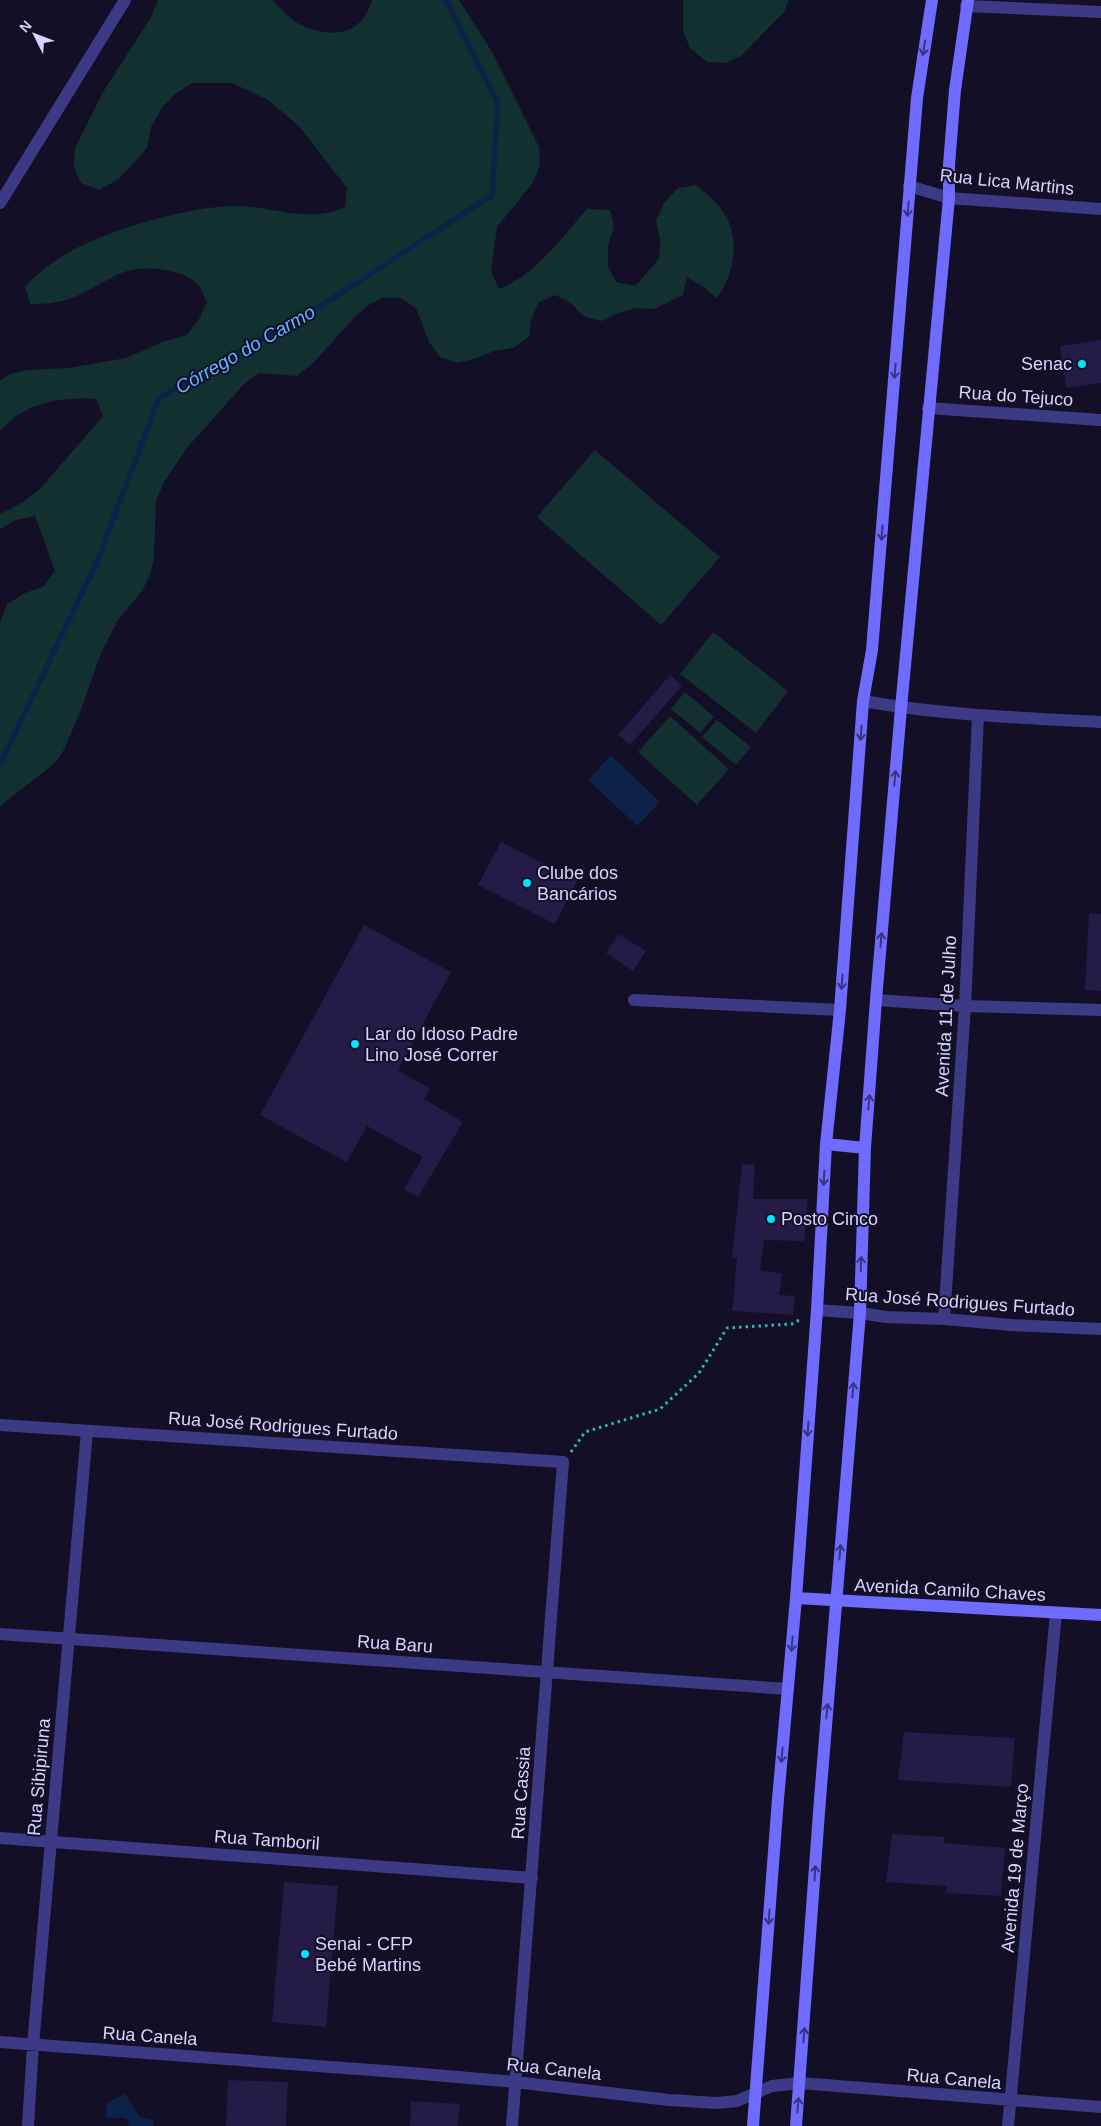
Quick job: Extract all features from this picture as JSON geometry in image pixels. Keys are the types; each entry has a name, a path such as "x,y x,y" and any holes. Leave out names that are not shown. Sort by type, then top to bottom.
{"main road":[{"path":"753,2126 778,1799 796,1598 812,1313 826,1144 840,1010 864,701 872,650 916,98 932,0"},
{"path":"796,2126 820,1799 860,1313 865,1148 876,1000 928,408 949,198 949,165 955,90 967,3"},
{"path":"826,1144 865,1148"},
{"name":"Avenida Camilo Chaves","path":"796,1598 1101,1615"}],"street":[{"path":"0,203 125,0"},
{"path":"967,3 1101,12"},
{"name":"Rua Lica Martins","path":"909,186 949,198 1101,209"},
{"name":"Rua do Tejuco","path":"928,408 1101,420"},
{"path":"864,701 901,708 978,715 1101,722"},
{"name":"Avenida 11 de Julho","path":"944,1319 965,1006 978,715"},
{"path":"634,1000 840,1010"},
{"path":"876,1000 965,1006 1101,1010"},
{"name":"Rua José Rodrigues Furtado","path":"812,1313 860,1313 886,1317 1101,1329"},
{"name":"Rua José Rodrigues Furtado","path":"0,1425 563,1462"},
{"name":"Rua Sibipiruna","path":"28,2126 33,2045 87,1431"},
{"name":"Rua Cassia","path":"512,2126 563,1462"},
{"name":"Avenida 19 de Março","path":"1008,2126 1056,1613"},
{"name":"Rua Baru","path":"0,1634 788,1689"},
{"name":"Rua Tamboril","path":"0,1838 532,1878"},
{"name":"Rua Canela","path":"0,2042 515,2082 668,2100 717,2103 737,2102 772,2086 800,2084 1101,2107"}],"path":[{"path":"563,1462 585,1432 660,1408 699,1373 727,1328 792,1324 812,1313"}],"green space":[{"path":"158,0 272,0 297,23 323,32 334,33 353,27 361,21 372,0 459,0 492,52 539,147 540,166 532,184 497,227 491,271 499,289 525,275 547,255 587,209 610,210 614,227 608,245 608,267 616,282 635,286 659,259 660,240 656,220 664,203 678,188 696,185 716,203 728,221 734,243 732,266 717,298 704,287 687,277 683,295 654,309 636,308 602,321 583,316 571,303 555,295 539,302 531,319 529,337 513,348 494,351 458,363 440,357 429,342 416,308 400,298 382,298 367,306 314,362 297,376 259,373 245,383 186,449 164,482 156,501 154,557 150,575 142,591 118,620 101,653 65,748 55,763 0,806 0,623 7,604 25,593 43,587 55,571 35,516 16,520 0,529 0,514 23,502 40,489 103,416 96,399 57,400 38,405 21,413 0,431 0,381 10,374 27,370 68,368 126,358 165,341 187,335 199,319 207,302 199,287 191,279 173,272 152,269 124,272 72,298 51,303 30,304 25,286 52,263 91,241 142,223 169,216 219,207 240,206 293,213 319,214 345,207 347,188 299,126 268,100 232,83 192,83 174,95 162,108 151,127 147,148 119,179 99,190 81,183 74,167 75,148 103,92 150,19"},
{"path":"683,0 789,0 784,12 741,56 726,63 707,62 690,48 683,31"},
{"path":"595,450 720,557 661,625 537,517"},
{"path":"713,632 788,691 756,733 680,674"},
{"path":"685,692 714,717 700,733 671,709"},
{"path":"670,716 729,769 697,805 638,752"},
{"path":"717,720 751,747 736,765 702,737"}],"water":[{"path":"611,755 660,802 637,826 588,780"},
{"path":"125,2094 140,2117 154,2120 153,2126 129,2126 126,2118 106,2118 107,2103"}],"building":[{"name":"Senac","path":"1101,340 1101,383 1066,388 1060,346"},
{"path":"670,675 682,686 630,745 618,735"},
{"name":"Clube dos Bancários","path":"501,842 577,881 555,924 478,885"},
{"path":"1089,913 1101,914 1101,991 1085,990"},
{"name":"Lar do Idoso Padre Lino José Correr","path":"364,925 451,972 398,1070 430,1089 424,1099 463,1122 418,1197 404,1189 423,1157 367,1126 347,1162 260,1115"},
{"path":"618,934 646,951 633,971 606,953"},
{"path":"742,1164 755,1165 753,1199 808,1199 804,1241 764,1240 760,1271 782,1273 779,1295 795,1296 793,1315 732,1311 737,1258 732,1258"},
{"path":"904,1732 1015,1738 1011,1787 898,1780"},
{"path":"892,1834 945,1837 944,1843 1005,1848 1001,1896 946,1893 947,1886 886,1882"},
{"name":"Senai - CFP Bebé Martins","path":"284,1882 338,1886 326,2027 272,2022"},
{"path":"228,2080 288,2082 286,2126 226,2126"},
{"path":"411,2101 460,2104 458,2126 410,2126"}],"waterway":[{"name":"Córrego do Carmo","path":"0,764 97,562 159,398 332,299 492,195 498,103 446,0"}],"place":[{"name":"Senac","path":"1082,364"},
{"name":"Clube dos Bancários","path":"527,883"},
{"name":"Lar do Idoso Padre Lino José Correr","path":"355,1044"},
{"name":"Posto Cinco","path":"771,1219"},
{"name":"Senai - CFP Bebé Martins","path":"305,1954"}]}
